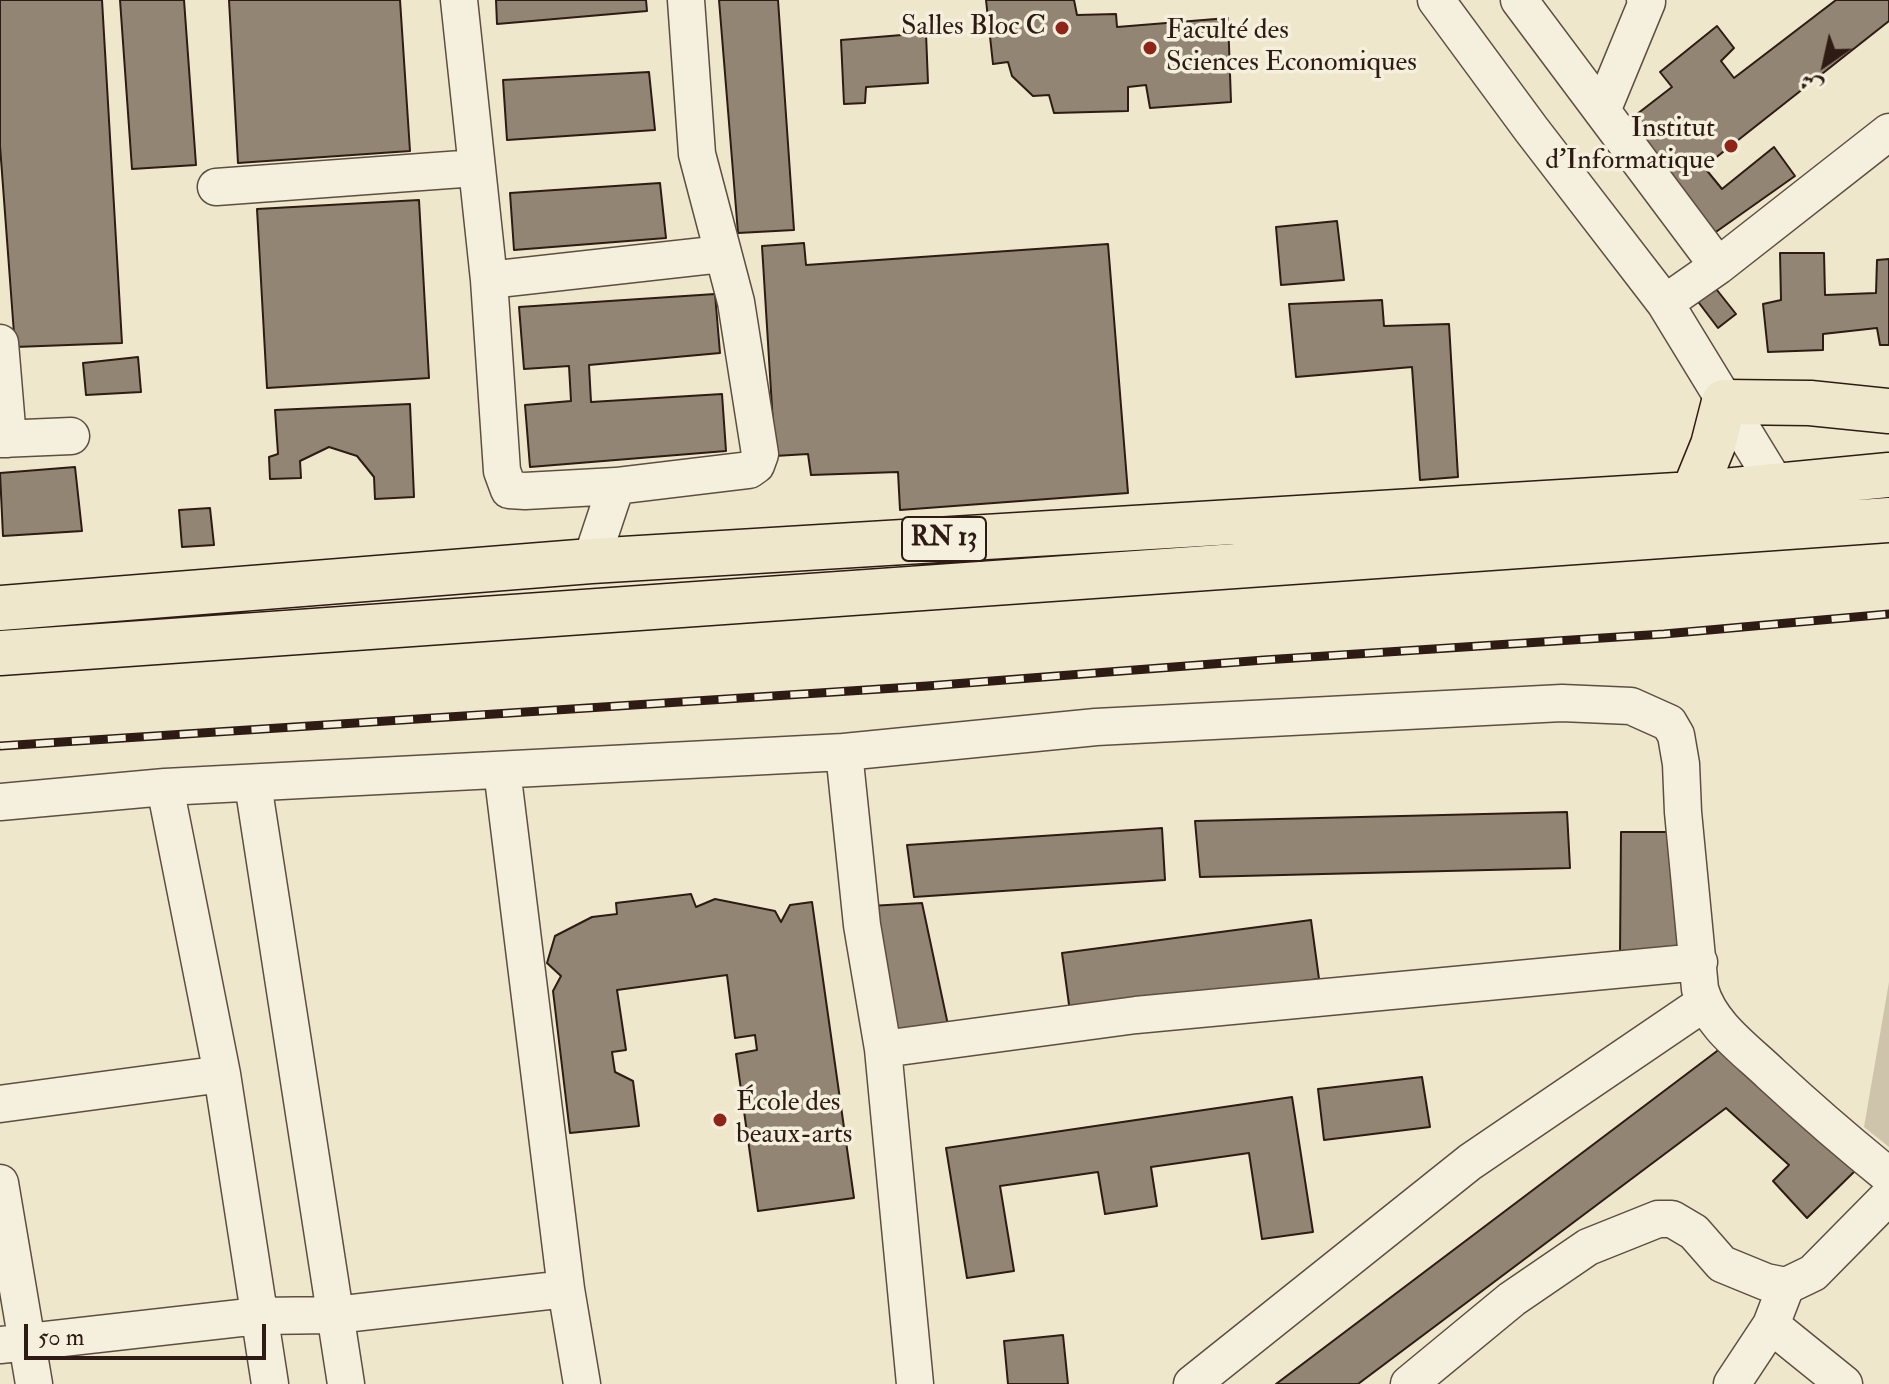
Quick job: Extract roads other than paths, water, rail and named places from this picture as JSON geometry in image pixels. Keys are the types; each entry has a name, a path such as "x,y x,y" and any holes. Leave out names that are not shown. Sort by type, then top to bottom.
{"main road":[{"path":"1693,494 1713,445 1724,402 1810,403 1889,411"},
{"name":"RN 13","path":"0,608 591,561 1693,494 1780,488 1889,475"},
{"name":"RN 13","path":"0,653 1889,520"}],"street":[{"path":"459,0 489,280 502,471 509,490 525,491 616,486 749,470 756,465 760,454 736,302 697,154 686,0"},
{"path":"1436,0 1665,303 1780,488 1800,528"},
{"path":"1519,0 1718,266"},
{"path":"1602,111 1647,2 1645,0"},
{"path":"1665,303 1718,266 1889,132"},
{"path":"216,187 476,168"},
{"path":"489,280 722,254"},
{"path":"0,343 4,439 71,436"},
{"path":"591,561 616,486"},
{"path":"0,802 165,787 844,752 1096,727 1562,703 1631,706 1669,723 1676,735 1700,989 1704,1003 1724,1030 1830,1128 1889,1176"},
{"path":"844,752 862,925 883,1049 915,1384"},
{"path":"502,770 566,1289 582,1384"},
{"path":"253,784 346,1384"},
{"path":"165,787 222,1074 270,1384"},
{"path":"883,1049 1136,1015 1699,962"},
{"path":"1192,1384 1470,1162 1704,1003"},
{"path":"0,1104 222,1074"},
{"path":"0,1183 13,1343 34,1384"},
{"path":"1428,1378 1512,1299 1588,1247 1658,1219 1672,1219 1694,1232 1722,1264 1766,1282 1786,1286 1813,1273 1889,1196"},
{"path":"1732,1384 1771,1325 1786,1286"},
{"path":"13,1343 258,1316 335,1315 566,1289"},
{"path":"1771,1325 1844,1384"}],"railway":[{"path":"0,746 927,686 1664,634 1889,614"}],"place":[{"name":"Salles Bloc C","path":"1062,28"},
{"name":"Faculté des Sciences Economiques","path":"1150,48"},
{"name":"Institut d'Informatique","path":"1731,146"},
{"name":"École des beaux-arts","path":"720,1120"}]}
